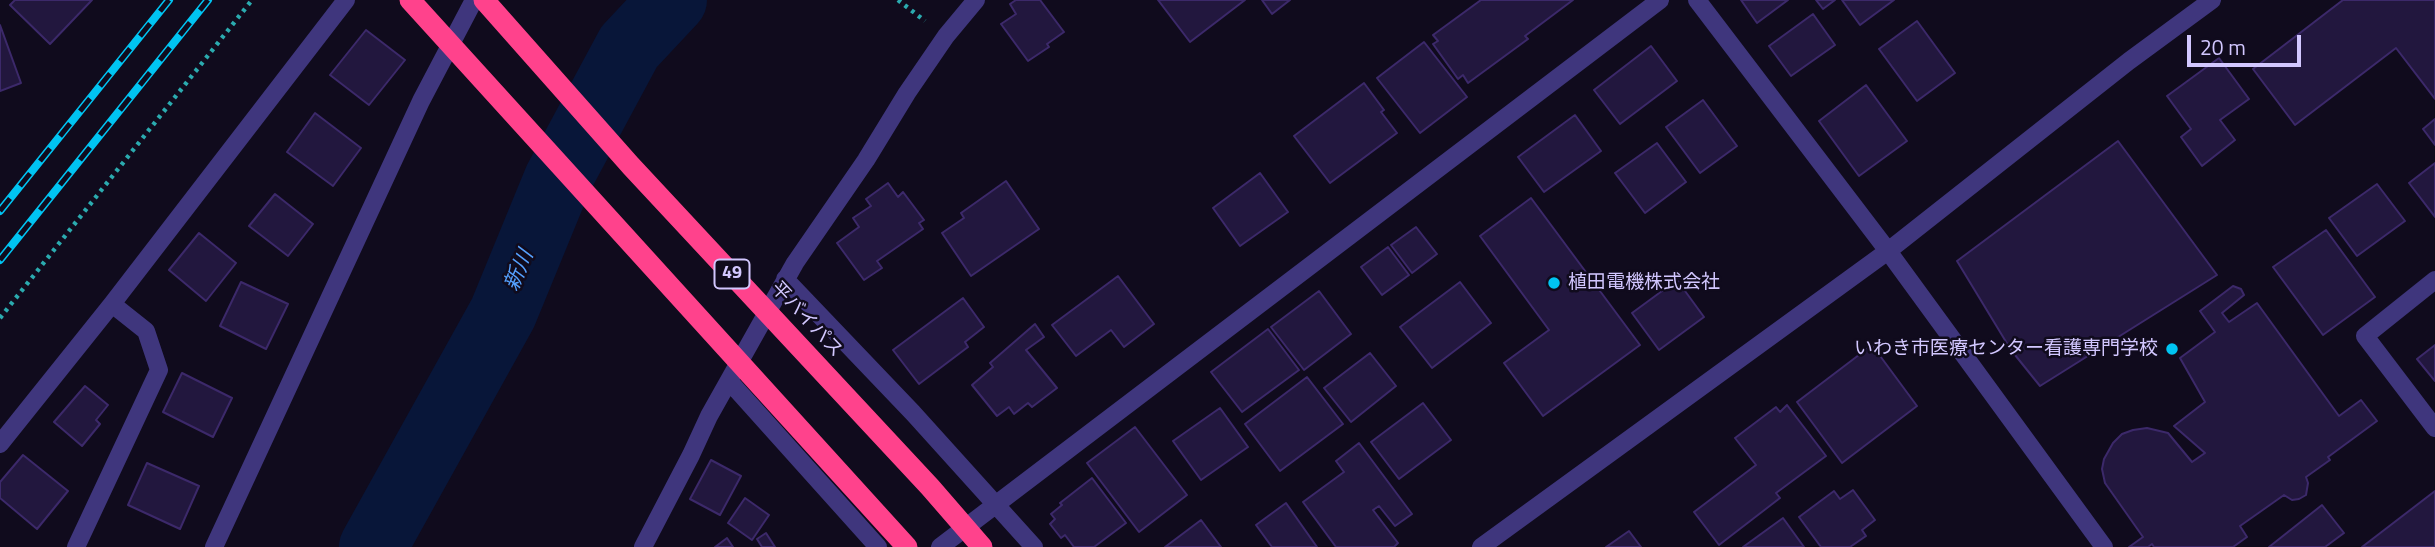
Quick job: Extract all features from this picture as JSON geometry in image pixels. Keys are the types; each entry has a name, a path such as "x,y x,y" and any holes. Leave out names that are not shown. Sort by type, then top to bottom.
{"highway":[{"path":"410,0 907,547"},
{"name":"平バイパス","path":"484,0 631,166 930,487 982,547"}],"street":[{"path":"0,444 112,304 346,0"},
{"path":"214,547 421,101 474,0"},
{"path":"643,547 709,416 785,279 946,36 976,0"},
{"path":"940,547 1660,0"},
{"path":"1698,0 1888,251 2099,541 2080,547"},
{"path":"1481,547 1888,251 2129,61 2212,0"},
{"path":"785,279 913,413 1034,547"},
{"path":"2435,280 2365,336 2435,428"},
{"path":"76,547 159,370 146,331 112,304"},
{"path":"729,381 878,547"}],"path":[{"path":"0,318 252,0"}],"building":[{"path":"15,0 92,0 50,44 10,5"},
{"path":"1016,0 1040,0 1064,32 1047,44 1049,47 1028,61 1001,24 1016,14 1010,4"},
{"path":"1158,0 1245,0 1190,42"},
{"path":"1262,0 1290,0 1272,14"},
{"path":"1481,0 1573,0 1525,36 1528,39 1468,83 1463,75 1458,79 1433,44 1438,41 1433,35"},
{"path":"1741,0 1788,0 1757,23"},
{"path":"1816,0 1835,0 1823,9"},
{"path":"1842,0 1894,0 1860,25"},
{"path":"2343,0 2435,0 2435,99 2396,48 2295,125 2253,69"},
{"path":"1813,14 1835,45 1791,76 1769,46"},
{"path":"1917,21 1955,73 1917,101 1879,49"},
{"path":"0,25 21,83 0,91"},
{"path":"366,30 405,60 369,105 330,75"},
{"path":"1424,42 1467,97 1420,133 1377,78"},
{"path":"1651,46 1677,81 1620,124 1594,90"},
{"path":"2219,58 2249,99 2220,120 2235,140 2202,166 2181,137 2191,129 2167,96"},
{"path":"1364,83 1397,133 1330,183 1294,136"},
{"path":"1866,85 1907,141 1859,176 1819,121"},
{"path":"1703,100 1737,146 1700,173 1666,127"},
{"path":"315,113 361,148 333,186 287,152"},
{"path":"1575,115 1601,151 1544,192 1518,157"},
{"path":"2435,119 2435,145 2423,129"},
{"path":"2118,141 2217,275 2040,386 2011,350 1957,261"},
{"path":"1657,143 1686,182 1645,213 1615,173"},
{"path":"2435,163 2435,217 2409,183"},
{"path":"1260,173 1288,212 1240,246 1213,208"},
{"path":"1006,181 1039,229 971,276 942,233 964,218 961,213"},
{"path":"888,183 898,197 903,192 924,220 919,223 923,229 877,261 882,268 864,280 837,243 859,227 853,218 871,206 866,199"},
{"path":"2377,184 2405,221 2357,256 2329,218"},
{"path":"275,194 313,224 288,256 249,226"},
{"name":"植田電機株式会社","path":"1531,198 1640,345 1543,416 1504,363 1549,330 1480,236"},
{"path":"1416,227 1437,254 1412,273 1391,245"},
{"path":"2326,230 2375,297 2323,335 2273,267"},
{"path":"199,233 236,263 206,301 169,270"},
{"path":"1388,247 1409,275 1382,295 1361,267"},
{"path":"1118,276 1154,324 1124,347 1111,330 1076,356 1052,325"},
{"path":"1677,280 1704,317 1659,350 1632,313"},
{"path":"241,282 288,304 266,349 220,326"},
{"path":"1460,282 1491,323 1432,368 1400,327"},
{"path":"2233,286 2241,289 2244,295 2222,313 2229,322 2257,303 2339,416 2361,400 2377,421 2306,477 2306,495 2292,500 2284,495 2240,526 2247,537 2233,547 2154,547 2152,544 2148,547 2129,547 2143,537 2105,483 2102,469 2104,459 2122,434 2147,428 2168,433 2192,462 2205,453 2174,426 2205,402 2180,358 2215,332 2200,311"},
{"path":"1319,291 1351,334 1304,370 1271,327"},
{"path":"963,298 984,327 965,342 968,347 919,384 893,350"},
{"path":"1035,324 1044,337 1026,350 1057,388 1032,407 1028,403 1014,414 1009,407 997,416 972,385 993,367 990,363"},
{"path":"1268,329 1299,370 1242,412 1211,372"},
{"path":"1872,345 1917,406 1842,463 1797,402"},
{"path":"2435,345 2435,381 2417,359"},
{"path":"1370,353 1396,386 1351,422 1324,388"},
{"path":"182,373 232,398 213,437 163,412"},
{"path":"1307,377 1343,424 1280,471 1245,424"},
{"path":"85,386 108,405 96,420 100,424 82,446 54,422"},
{"path":"1423,403 1451,440 1399,479 1371,442"},
{"path":"1787,405 1826,456 1776,493 1780,498 1719,545 1694,512 1756,465 1735,438 1776,407 1780,412"},
{"path":"1220,408 1248,447 1201,480 1173,441"},
{"path":"1135,427 1187,495 1139,532 1087,463"},
{"path":"1359,443 1412,514 1395,526 1379,506 1373,510 1398,543 1394,547 1336,547 1303,502 1344,472 1336,461"},
{"path":"23,455 68,491 37,529 0,498 0,482"},
{"path":"711,460 741,476 720,515 690,499"},
{"path":"147,463 199,486 180,529 128,505"},
{"path":"1092,478 1126,523 1094,547 1074,547 1065,535 1061,538 1050,524 1055,519 1051,514 1062,505 1060,503"},
{"path":"1853,490 1875,520 1862,530 1866,536 1850,547 1821,547 1799,517 1834,491 1840,499"},
{"path":"2435,491 2435,547 2362,547"},
{"path":"745,498 769,515 752,540 728,523"},
{"path":"1286,503 1317,547 1272,547 1256,525"},
{"path":"2322,505 2344,533 2325,547 2269,547"},
{"path":"1783,518 1804,547 1743,547"},
{"path":"1201,520 1221,547 1165,547"},
{"path":"1629,531 1641,547 1606,547"},
{"path":"766,533 775,547 762,547 757,539"},
{"path":"727,538 733,547 715,547"}],"waterway":[{"name":"新川","path":"373,547 503,313 558,179 629,47 673,0"}],"railway":[{"path":"0,211 169,0"},
{"path":"0,260 208,0"}],"place":[{"name":"植田電機株式会社","path":"1554,283"},
{"name":"いわき市医療センター看護専門学校","path":"2172,349"}]}
